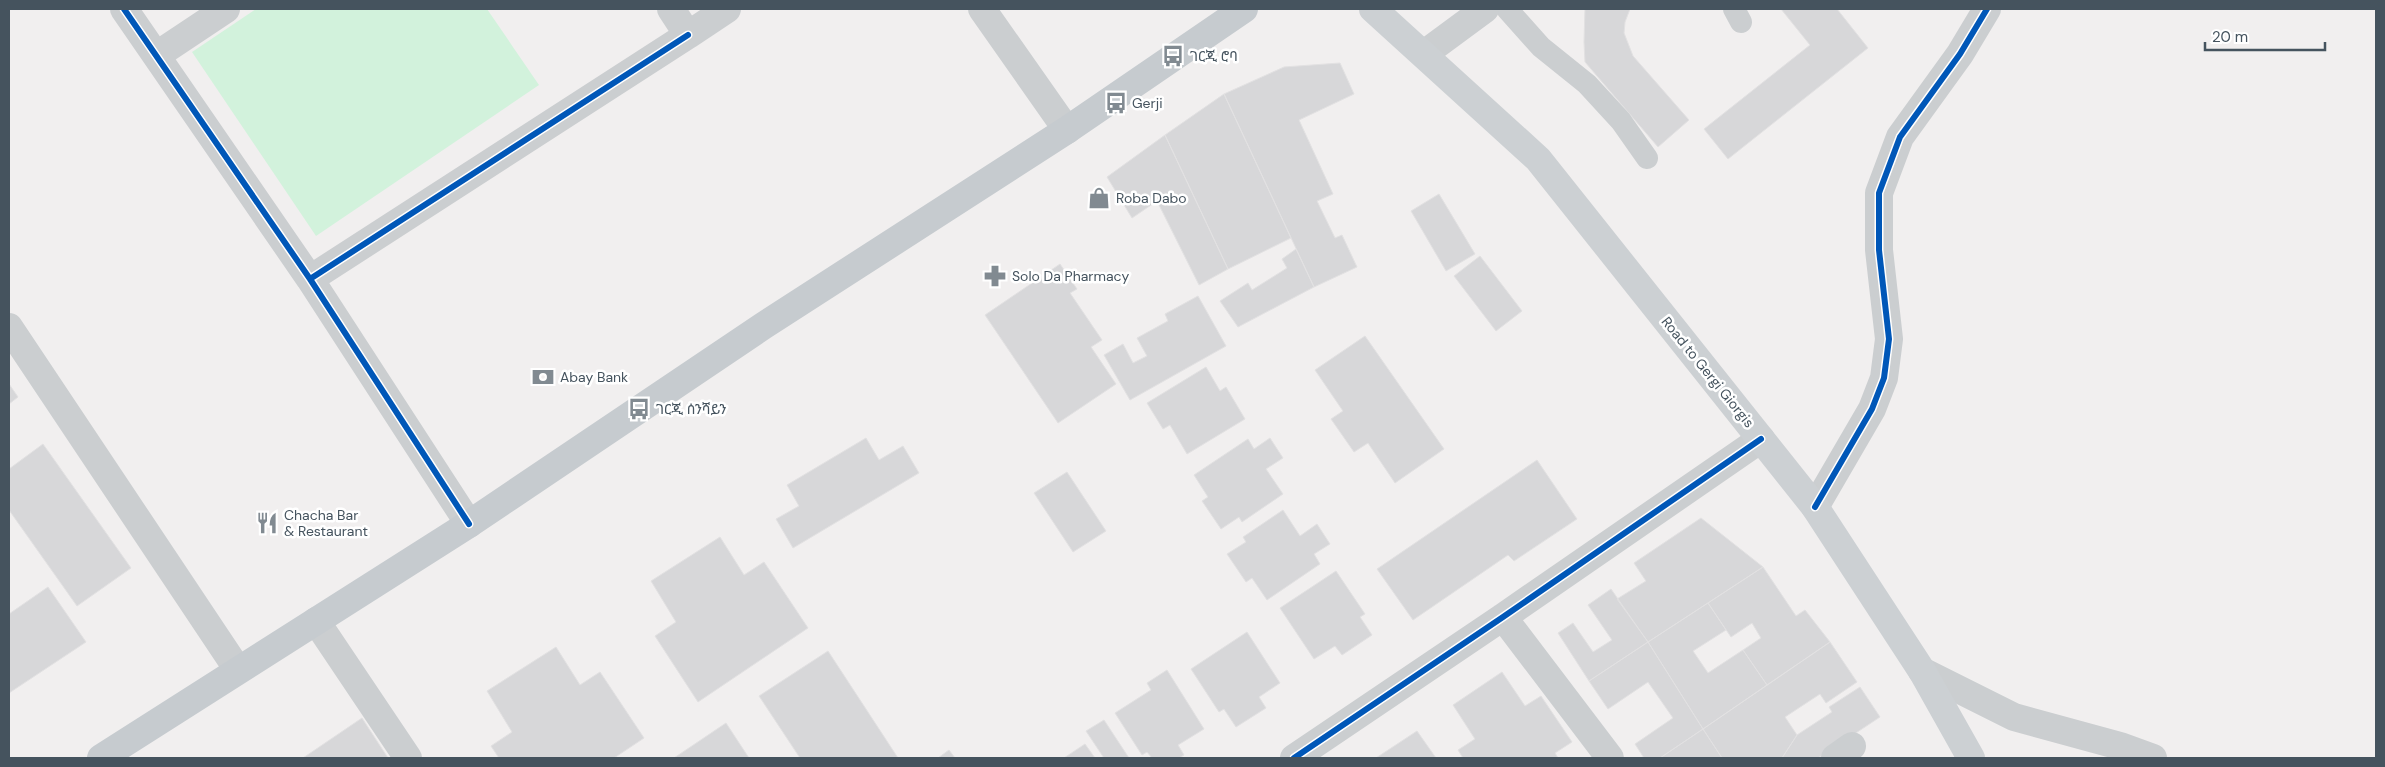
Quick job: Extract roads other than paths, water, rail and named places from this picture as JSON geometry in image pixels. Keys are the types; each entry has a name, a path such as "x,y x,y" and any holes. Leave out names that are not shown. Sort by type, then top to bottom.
{"main road":[{"path":"101,758 469,524 762,326 1067,130 1244,9"},
{"name":"Road to Gergi Giorgis","path":"1373,9 1538,159 1815,508 1922,672 1971,758"}],"street":[{"path":"124,9 310,279 469,524"},
{"path":"157,55 226,9"},
{"path":"671,9 688,35"},
{"path":"310,279 727,9"},
{"path":"982,9 1067,130"},
{"path":"1424,54 1485,9"},
{"path":"1815,508 1872,409 1884,378 1889,339 1880,250 1879,193 1900,137 1960,54 1987,9"},
{"path":"9,327 238,670"},
{"path":"1294,758 1761,439"},
{"path":"1503,617 1610,758"},
{"path":"316,621 408,758"},
{"path":"1922,672 2014,717 2120,746 2153,758"}],"lane":[{"path":"1507,9 1541,47 1587,84 1621,121 1646,158"}],"place":[{"name":"ገርጂ ሮባ","path":"1173,56"},
{"name":"Gerji","path":"1116,103"},
{"name":"Roba Dabo","path":"1099,198"},
{"name":"Solo Da Pharmacy","path":"995,276"},
{"name":"Abay Bank","path":"543,377"},
{"name":"ገርጂ ሰንሻይን","path":"639,409"},
{"name":"Chacha Bar & Restaurant","path":"267,523"}]}
